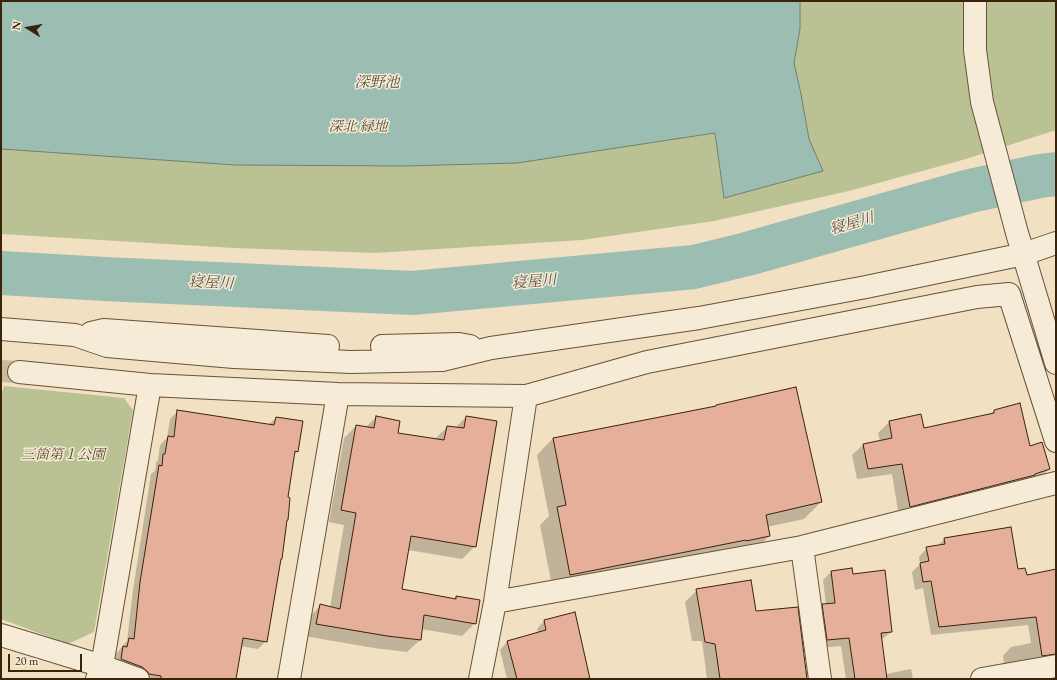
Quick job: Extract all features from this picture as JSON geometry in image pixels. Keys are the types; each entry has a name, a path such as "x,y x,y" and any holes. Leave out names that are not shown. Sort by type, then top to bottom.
{"street":[{"path":"975,1 974,20 976,58 982,102 1017,233 1056,363"},
{"path":"1,329 75,335 107,346 234,357 343,362 442,360 491,348 699,318 866,287 1024,254 1056,243"},
{"path":"19,372 150,386 338,394 526,396 647,362 977,297 1009,294 1056,441"},
{"path":"100,672 150,386"},
{"path":"289,679 338,394"},
{"path":"480,679 495,602 526,396"},
{"path":"495,602 802,547 1056,483"},
{"path":"802,547 820,679"},
{"path":"1,635 100,672 138,679"},
{"path":"982,679 1056,666"}],"green space":[{"name":"深北 緑地","path":"1,1 1056,1 1056,130 966,159 849,191 714,221 582,240 375,253 234,248 1,234"},
{"name":"三箇第１公園","path":"4,386 124,398 133,410 94,632 68,644 1,619 1,395"}],"water":[{"name":"深野池","path":"1,1 800,1 800,29 794,63 809,139 823,171 724,198 715,133 517,163 405,166 235,165 1,149"}],"building":[{"path":"796,387 822,502 766,515 770,536 570,575 557,507 566,505 553,438 716,406"},
{"path":"1020,403 1030,446 1042,442 1050,469 1035,475 910,507 902,464 868,469 863,444 892,438 889,421 921,414 924,428 994,413 994,410"},
{"path":"177,410 274,425 276,417 303,421 298,452 295,451 288,497 290,498 288,520 267,642 243,638 236,679 161,679 161,676 149,674 142,667 121,659 123,646 127,647 129,638 134,639 140,582 159,465 162,466 163,454 165,454 168,436 174,437"},
{"path":"376,416 400,421 398,433 444,440 447,426 464,428 466,416 497,421 476,547 411,536 402,589 456,599 456,596 480,600 476,624 424,615 421,640 316,624 320,604 340,609 356,513 341,510 356,425 374,428"},
{"path":"1011,527 1018,569 1025,568 1027,575 1056,569 1056,654 1042,656 1036,617 939,627 931,581 923,582 920,563 929,561 926,547 945,544 944,538"},
{"path":"852,568 853,574 885,570 892,632 881,633 887,679 855,679 849,638 827,640 822,604 835,603 831,571"},
{"path":"751,580 756,611 798,607 807,679 720,679 715,644 705,642 696,589"},
{"path":"575,612 590,679 517,679 507,641 546,630 544,620"}],"waterway":[{"name":"寝屋川","path":"1,273 412,293 694,267 747,254 970,191 1056,174"}],"tunnel":[{"path":"1,371 19,372"}]}
